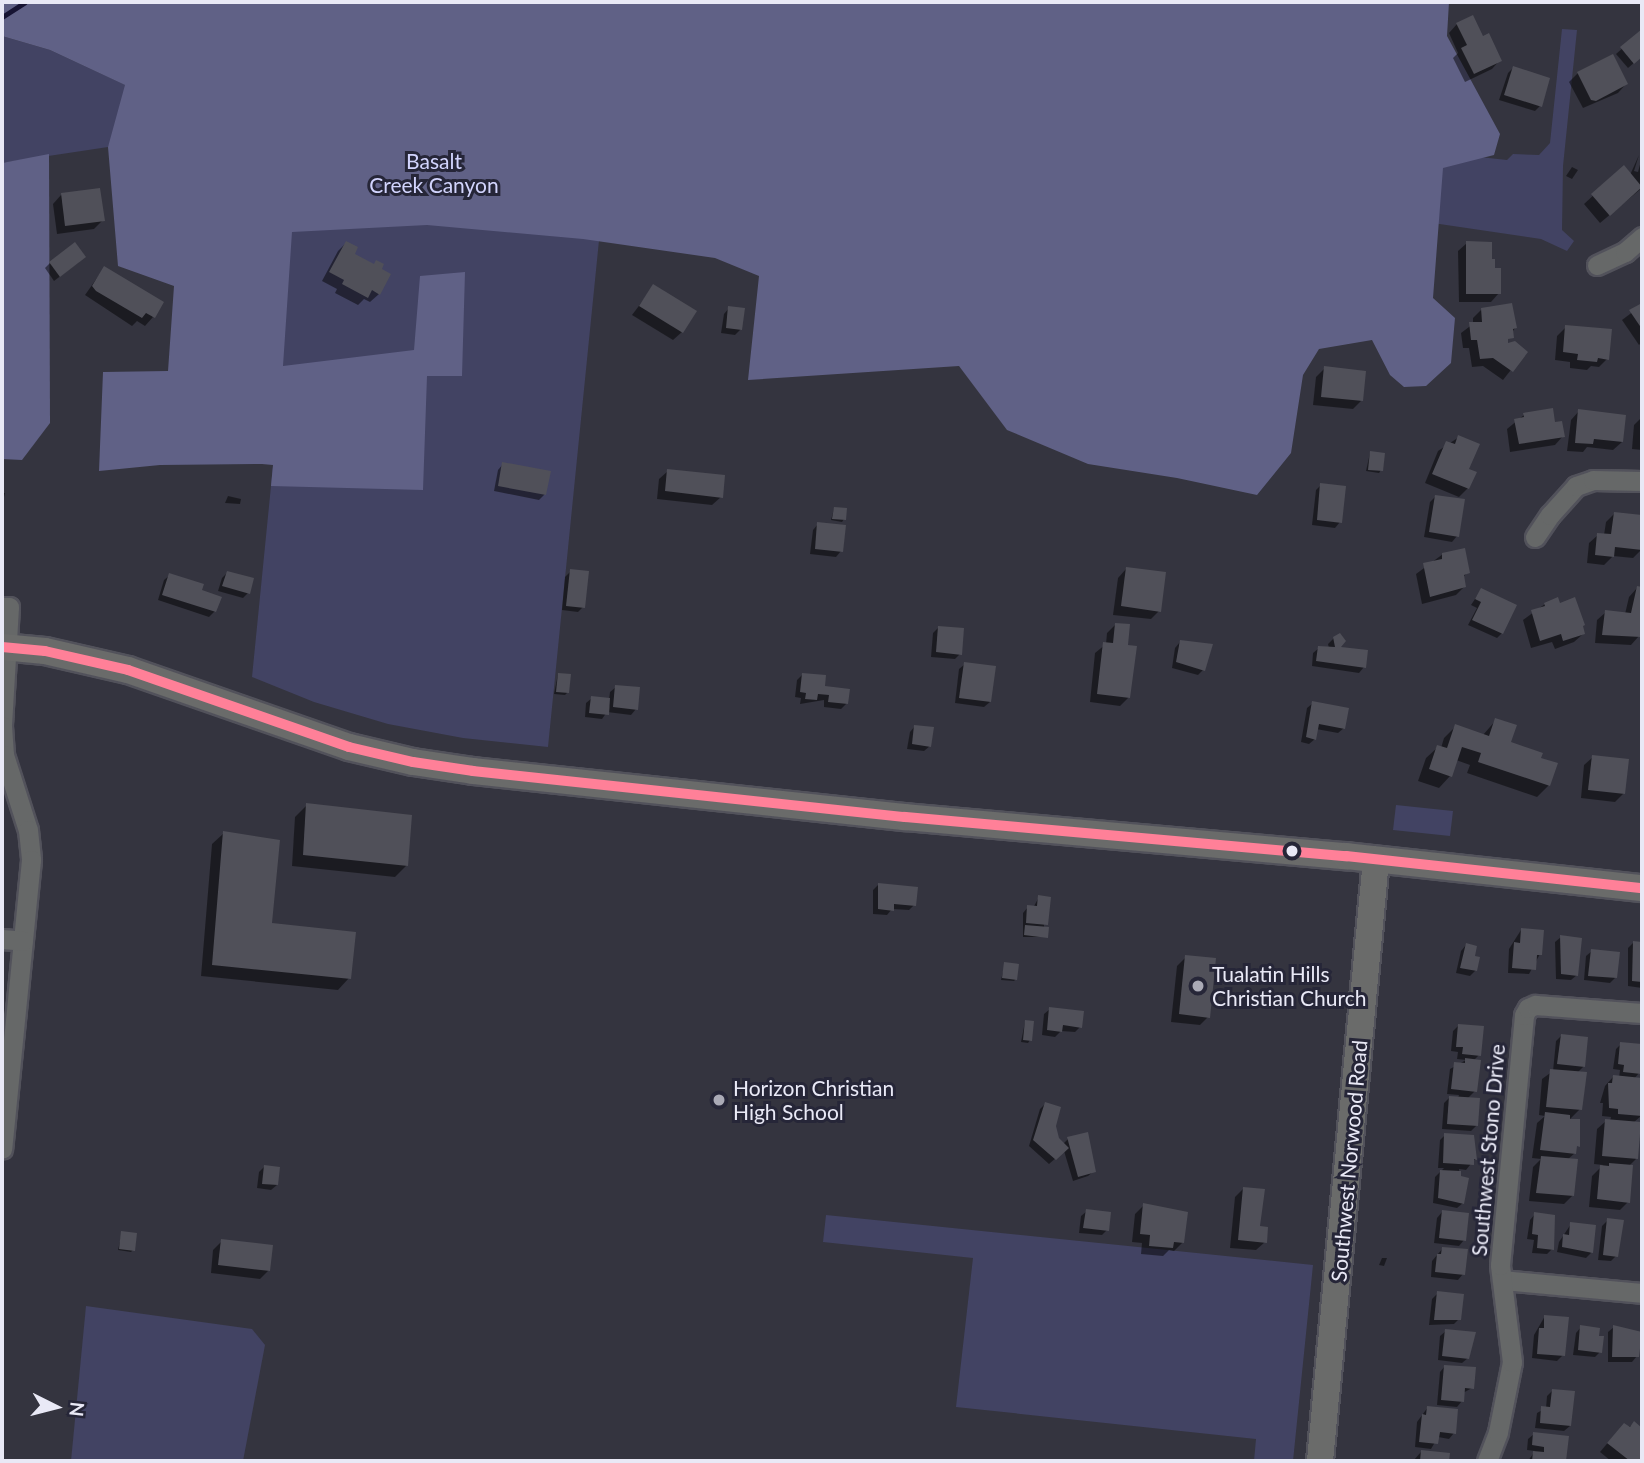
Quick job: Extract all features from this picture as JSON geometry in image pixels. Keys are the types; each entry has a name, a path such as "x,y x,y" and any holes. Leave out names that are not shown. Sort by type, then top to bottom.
{"main road":[{"path":"4,647 45,652 128,670 349,747 413,762 943,821 1376,860 1642,888"},
{"name":"Southwest Norwood Road","path":"1320,1461 1376,860"}],"street":[{"path":"1597,265 1625,252 1642,237"},
{"path":"1535,537 1576,486 1593,480 1642,481"},
{"path":"2,607 9,607 4,647 4,755 29,830 31,860 2,1140"},
{"path":"2,939 23,941"},
{"name":"Southwest Stono Drive","path":"1486,1461 1498,1432 1512,1362 1500,1265 1521,1025 1528,1008 1545,1005 1642,1013"},
{"path":"1502,1280 1642,1293"}],"green space":[{"path":"2,2 1449,2 1447,36 1500,134 1494,155 1443,168 1433,298 1455,318 1451,363 1426,386 1404,387 1390,375 1372,340 1319,349 1303,375 1291,453 1257,495 1177,478 1088,464 1007,430 959,366 748,380 759,276 715,258 583,239 427,225 292,232 283,366 414,350 420,276 465,272 462,376 427,376 423,490 271,486 273,465 262,464 160,465 99,471 103,372 168,371 174,286 118,266 108,147 125,85 50,50 2,36"},
{"name":"Basalt Creek Canyon","path":"205,2 623,2 548,747 463,738 388,724 314,702 252,677 273,466"},
{"path":"1562,29 1577,30 1563,166 1562,230 1574,241 1567,251 1541,239 1426,222 1433,152 1507,160 1513,154 1539,155 1550,143"},
{"path":"2,36 50,50 134,89 108,147 2,163"},
{"path":"49,154 50,423 22,460 2,459 2,163"},
{"path":"1396,805 1453,811 1450,836 1393,830"},
{"path":"826,1215 1313,1265 1293,1461 1254,1461 1256,1439 956,1407 973,1258 823,1242"},
{"path":"86,1306 252,1329 265,1345 243,1461 71,1461"}],"building":[{"path":"1473,15 1483,36 1489,33 1502,61 1474,74 1461,48 1467,45 1456,23"},
{"path":"1642,29 1642,57 1634,64 1620,47"},
{"path":"1613,54 1628,84 1596,101 1591,100 1577,72"},
{"path":"1513,66 1550,78 1542,107 1504,95"},
{"path":"1624,165 1642,187 1610,216 1591,194"},
{"path":"100,188 105,221 65,226 61,193"},
{"path":"346,241 358,247 355,254 374,264 376,260 384,264 382,269 391,274 380,295 372,290 368,298 342,284 344,280 329,272"},
{"path":"1466,241 1492,242 1495,268 1501,268 1501,294 1466,294"},
{"path":"75,242 86,257 60,277 49,262"},
{"path":"104,266 164,302 155,318 146,313 142,318 96,291 92,286"},
{"path":"653,284 697,311 683,333 639,306"},
{"path":"1512,303 1517,328 1513,329 1514,338 1508,339 1508,343 1515,341 1528,352 1513,372 1493,358 1480,359 1477,340 1471,340 1469,322 1482,322 1481,308"},
{"path":"1642,303 1642,329 1629,310"},
{"path":"728,306 745,308 742,330 726,328"},
{"path":"1565,325 1612,329 1609,360 1577,360 1578,354 1563,352"},
{"path":"1324,366 1366,371 1363,401 1321,397"},
{"path":"1553,408 1555,422 1562,421 1565,437 1519,444 1514,419 1524,417 1523,413"},
{"path":"1578,409 1626,415 1623,442 1594,439 1593,444 1575,443"},
{"path":"1458,435 1480,444 1469,469 1477,472 1469,489 1432,474 1446,441 1455,444"},
{"path":"1370,451 1385,453 1383,471 1368,470"},
{"path":"502,462 551,471 546,495 498,486"},
{"path":"667,469 725,475 723,498 665,491"},
{"path":"1320,483 1346,486 1342,523 1317,520"},
{"path":"1435,495 1465,499 1459,537 1429,532"},
{"path":"834,507 847,508 846,520 832,519"},
{"path":"1614,512 1642,515 1642,550 1615,547 1614,557 1595,555 1597,533 1611,534"},
{"path":"817,522 846,525 843,552 815,549"},
{"path":"1465,548 1470,573 1464,575 1466,587 1430,597 1423,563 1442,559 1442,553"},
{"path":"1126,567 1166,572 1161,612 1121,606"},
{"path":"570,569 589,571 585,608 566,606"},
{"path":"227,571 254,578 250,594 222,586"},
{"path":"169,573 204,584 202,590 222,597 216,612 162,595"},
{"path":"1637,586 1642,587 1641,637 1602,635 1605,610 1631,613"},
{"path":"1481,588 1517,605 1503,634 1472,620 1481,602 1475,599"},
{"path":"1558,597 1560,603 1575,597 1585,625 1585,634 1563,641 1561,634 1540,641 1531,610 1545,606 1544,603"},
{"path":"1115,623 1130,624 1128,645 1137,646 1130,698 1097,694 1103,642 1113,643"},
{"path":"938,626 964,628 962,655 936,652"},
{"path":"1340,633 1346,641 1341,647 1368,650 1366,668 1316,661 1318,646 1335,647 1333,637"},
{"path":"1180,640 1213,644 1205,671 1176,662"},
{"path":"964,662 996,666 991,702 959,698"},
{"path":"558,673 571,674 569,693 556,692"},
{"path":"802,673 826,675 825,686 850,689 848,704 828,702 829,695 818,694 817,700 805,699 806,693 800,692"},
{"path":"615,685 640,687 638,710 613,707"},
{"path":"591,696 610,698 609,715 589,713"},
{"path":"1312,701 1349,708 1345,729 1319,724 1316,740 1306,737"},
{"path":"1495,718 1517,725 1511,742 1543,753 1541,758 1558,763 1550,786 1478,762 1481,753 1462,747 1452,777 1429,769 1437,745 1447,748 1455,724 1489,736"},
{"path":"914,725 934,727 931,747 912,744"},
{"path":"1592,755 1629,759 1625,794 1588,790"},
{"path":"306,803 412,815 408,866 303,855"},
{"path":"223,831 280,840 272,923 356,932 351,979 212,965"},
{"path":"878,883 918,887 916,906 894,904 894,911 878,909"},
{"path":"1038,895 1051,897 1048,925 1026,923 1027,905 1037,906"},
{"path":"1025,925 1049,927 1048,938 1024,935"},
{"path":"1521,928 1544,930 1542,955 1537,955 1536,970 1512,968 1514,942 1520,943"},
{"path":"1560,935 1582,938 1578,976 1561,974"},
{"path":"1633,941 1642,942 1642,982 1632,981"},
{"path":"1466,943 1477,946 1475,956 1480,957 1477,971 1460,968"},
{"path":"1591,949 1620,952 1617,978 1588,976"},
{"name":"Tualatin Hills Christian Church","path":"1185,955 1216,958 1210,1018 1179,1014"},
{"path":"1004,962 1019,964 1017,980 1002,978"},
{"path":"1049,1007 1084,1011 1082,1028 1063,1025 1062,1032 1047,1030"},
{"path":"1025,1020 1034,1021 1032,1041 1023,1040"},
{"path":"1458,1024 1484,1026 1481,1056 1462,1054 1463,1047 1456,1047"},
{"path":"1561,1034 1588,1037 1585,1067 1557,1064"},
{"path":"1620,1042 1642,1044 1641,1074 1623,1072 1624,1065 1618,1064"},
{"path":"1465,1058 1481,1060 1477,1092 1451,1089 1454,1062 1465,1063"},
{"path":"1550,1069 1587,1072 1582,1110 1546,1107"},
{"path":"1613,1075 1642,1078 1642,1116 1618,1114 1618,1109 1609,1108 1608,1083 1612,1083"},
{"path":"1449,1096 1480,1098 1478,1126 1447,1124"},
{"path":"1045,1102 1061,1107 1056,1126 1059,1138 1069,1148 1056,1160 1033,1140"},
{"path":"1545,1112 1580,1119 1580,1147 1577,1146 1576,1154 1540,1150"},
{"path":"1605,1119 1641,1122 1638,1159 1602,1156"},
{"path":"1088,1132 1096,1172 1078,1177 1067,1137"},
{"path":"1444,1133 1474,1135 1477,1160 1474,1159 1474,1165 1443,1163"},
{"path":"1541,1156 1578,1159 1574,1196 1536,1193"},
{"path":"1609,1163 1633,1165 1630,1203 1597,1199 1600,1165 1609,1166"},
{"path":"264,1165 280,1167 278,1185 262,1184"},
{"path":"1440,1170 1461,1171 1461,1176 1469,1178 1464,1204 1438,1198"},
{"path":"1243,1187 1265,1189 1260,1226 1268,1227 1267,1243 1238,1240"},
{"path":"1143,1203 1188,1212 1184,1243 1174,1242 1173,1248 1149,1246 1150,1235 1140,1234"},
{"path":"1086,1209 1111,1212 1109,1231 1083,1228"},
{"path":"1442,1210 1469,1213 1466,1241 1439,1238"},
{"path":"1534,1212 1555,1215 1554,1250 1537,1248 1538,1235 1532,1234"},
{"path":"1607,1218 1624,1220 1618,1257 1603,1255"},
{"path":"1570,1222 1596,1225 1593,1253 1562,1247 1563,1234 1569,1235"},
{"path":"121,1231 137,1233 135,1251 119,1249"},
{"path":"221,1239 273,1245 270,1271 218,1265"},
{"path":"1442,1247 1468,1249 1465,1275 1435,1272 1437,1254 1441,1254"},
{"path":"1437,1291 1464,1294 1461,1320 1434,1320"},
{"path":"1544,1315 1569,1317 1565,1356 1537,1354 1539,1328 1544,1328"},
{"path":"1580,1325 1600,1328 1599,1336 1604,1336 1602,1353 1578,1350"},
{"path":"1613,1325 1642,1332 1639,1357 1612,1357"},
{"path":"1445,1329 1476,1332 1469,1359 1442,1356"},
{"path":"1444,1365 1476,1367 1474,1389 1465,1388 1464,1402 1441,1400"},
{"path":"1552,1389 1575,1391 1571,1426 1540,1423 1541,1406 1550,1407"},
{"path":"1427,1406 1458,1409 1456,1434 1440,1432 1438,1444 1419,1442 1422,1414 1426,1415"},
{"path":"1634,1421 1642,1428 1642,1461 1630,1461 1607,1443 1624,1423 1630,1427"},
{"path":"1533,1432 1569,1436 1566,1461 1532,1461 1533,1451 1544,1452 1544,1447 1532,1445"},
{"path":"1421,1450 1450,1453 1449,1461 1420,1461"}],"waterway":[{"path":"2,17 25,2"}],"transit line":[{"path":"2,647 45,651 128,670 349,747 413,762 473,771 905,817 1346,856 1642,888"}],"place":[{"name":"Tualatin Hills Christian Church","path":"1198,986"},
{"name":"Horizon Christian High School","path":"719,1100"}]}
